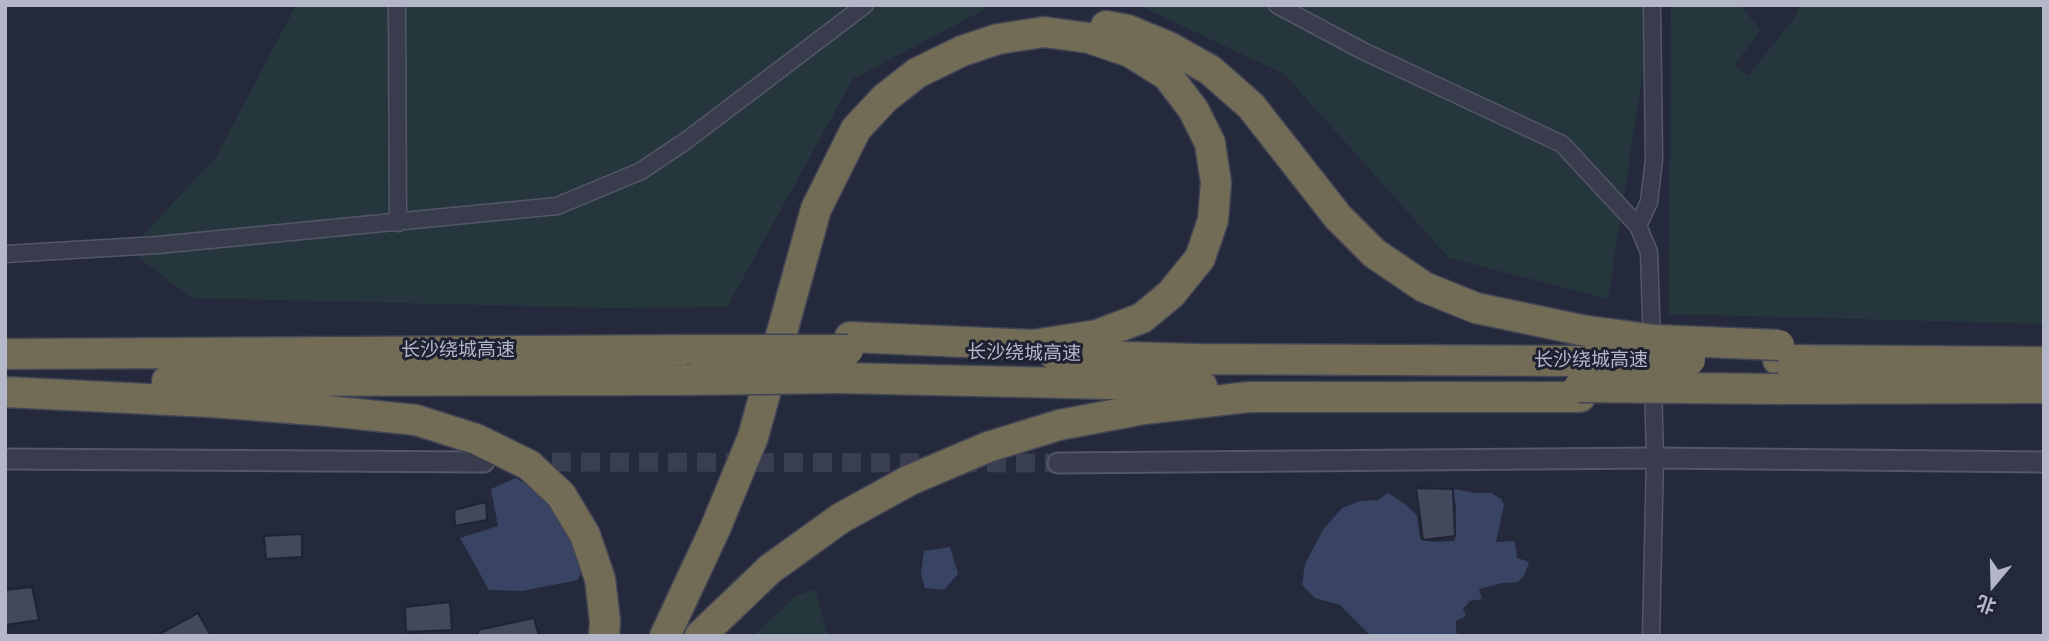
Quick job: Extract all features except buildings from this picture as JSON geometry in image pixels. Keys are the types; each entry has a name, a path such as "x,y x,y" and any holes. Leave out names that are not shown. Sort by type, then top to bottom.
{"highway":[{"path":"649,636 714,495 746,410 802,208 822,160 846,121 873,90 916,56 970,32 1022,21 1073,20 1128,30 1170,47 1210,70 1251,106 1338,218 1374,253 1424,287 1476,308 1581,330 1656,340 1774,371 2044,388"},
{"path":"665,636 715,529 753,437 816,209 856,129 885,99 917,73 962,51 998,39 1044,33 1089,38 1130,52 1167,75 1193,109 1210,143 1216,183 1213,220 1200,258 1171,293 1142,318 1097,335 1034,345 849,344"},
{"name":"长沙绕城高速","path":"5,354 849,344 1197,359 1580,382"},
{"path":"701,636 770,569 841,518 910,480 988,447 1059,425 1144,409 1249,397 1774,371 2044,362"},
{"name":"长沙绕城高速","path":"5,381 838,378 1148,386 1580,382"},
{"path":"5,392 210,402 341,412 416,420 476,439 529,465 561,495 585,535 600,579 604,636"}],"street":[{"path":"397,5 398,223"},
{"path":"5,254 158,245 557,206 640,171 687,141 866,5"},
{"path":"1277,5 1363,51 1562,144 1638,226 1649,253 1651,281 1654,458 1651,636"},
{"path":"1638,226 1649,202 1654,159 1653,5"},
{"path":"1058,463 1654,458 2044,462"},
{"path":"5,459 484,462"}],"shaded area":[{"path":"296,5 993,5 853,79 727,307 606,308 191,298 129,250 216,157"},
{"path":"1138,5 1651,5 1652,14 1608,299 1449,258 1284,74"},
{"path":"1671,5 1741,5 1760,30 1735,65 1748,76 1793,20 1801,5 2044,5 2044,324 1669,314"},
{"path":"815,589 828,636 753,636 796,596"}],"water":[{"path":"516,478 543,496 571,537 583,566 578,580 522,591 489,590 460,538 498,526 491,489"},
{"path":"1453,489 1491,493 1501,499 1504,505 1496,542 1515,541 1517,558 1529,562 1524,576 1518,582 1479,589 1482,599 1470,601 1463,609 1466,616 1456,621 1456,633 1468,636 1371,636 1340,605 1315,598 1302,585 1305,564 1323,530 1342,508 1360,501 1378,500 1388,493 1417,515 1420,539 1433,542 1455,541 1456,507"},
{"path":"950,547 958,574 944,590 925,588 921,574 924,551"}],"tunnel":[{"path":"523,462 1058,463"}]}
